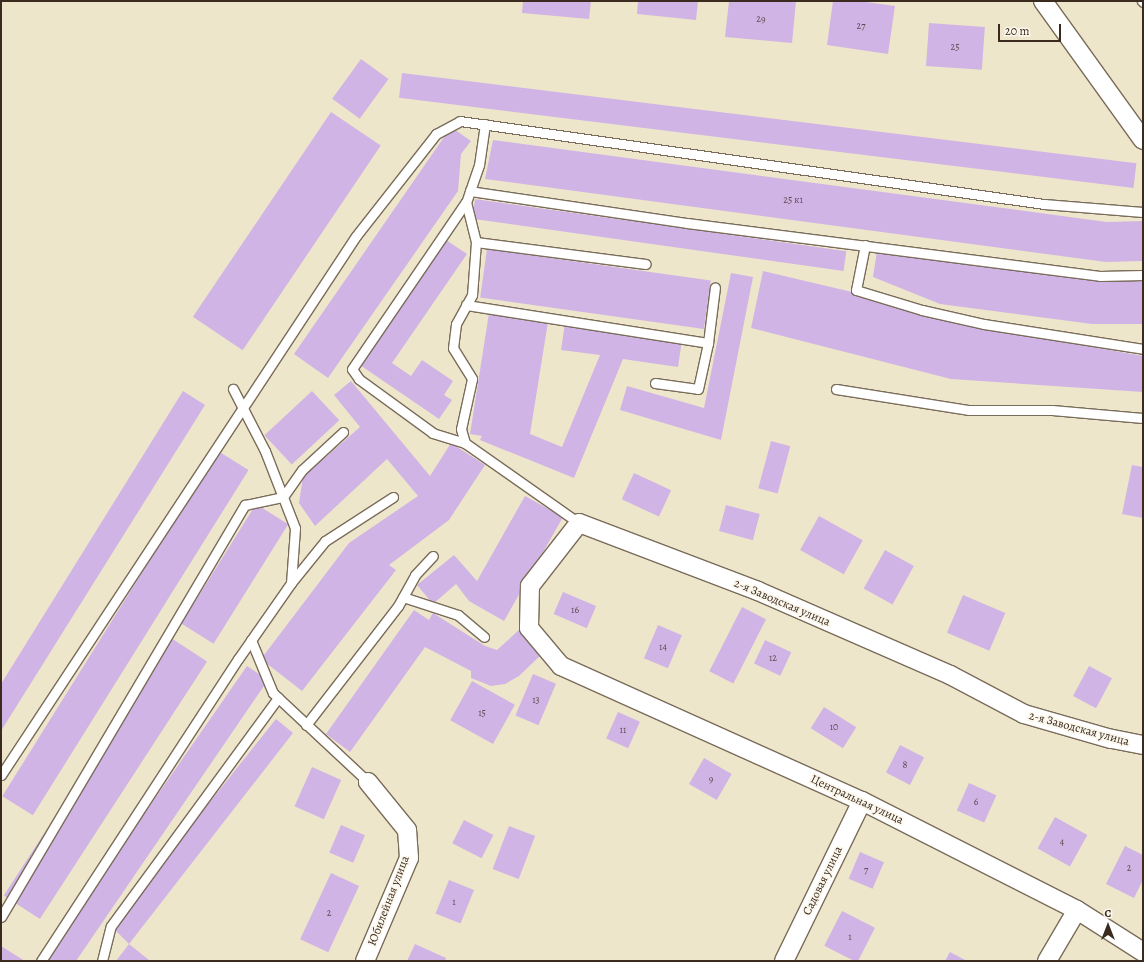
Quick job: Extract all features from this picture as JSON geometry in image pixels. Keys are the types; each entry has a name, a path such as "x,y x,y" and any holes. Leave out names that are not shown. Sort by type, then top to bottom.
{"street":[{"path":"1043,1 1143,140"},
{"name":"Центральная улица","path":"579,523 530,586 529,628 561,666 862,800 1078,910 1143,952"},
{"name":"2-я Заводская улица","path":"579,523 758,591 950,675 1024,714 1111,739 1143,745"},
{"name":"Юбилейная улица","path":"365,961 409,858 407,830 368,782"},
{"name":"Садовая улица","path":"784,961 862,800"},
{"path":"1047,961 1078,910"}],"lane":[{"path":"1,775 242,406 356,236 436,134 460,121 1044,204 1143,212"},
{"path":"485,124 480,165 466,202 352,369 359,379 433,433 465,444 579,523"},
{"path":"470,191 687,223 1100,276 1143,275"},
{"path":"465,444 461,429 472,379 453,348 456,324 472,295 476,242 466,202"},
{"path":"476,242 646,264"},
{"path":"865,245 856,290 922,310 984,324 1143,349"},
{"path":"654,383 698,389 708,343 715,288"},
{"path":"466,305 708,343"},
{"path":"233,389 265,451 295,528 291,583"},
{"path":"836,389 969,410 1052,410 1143,418"},
{"path":"1,917 245,505 283,497 302,470 343,432"},
{"path":"41,961 251,640 291,583 325,541 393,497"},
{"path":"306,725 355,663 403,597 414,575 433,556"},
{"path":"403,597 458,615 484,637"},
{"path":"251,640 274,693 278,698 368,782"},
{"path":"102,961 111,926 278,698"}],"building":[{"path":"523,1 591,1 589,19 522,13"},
{"path":"638,1 698,1 696,20 637,14"},
{"path":"729,1 796,1 792,43 725,37"},
{"path":"833,1 859,1 895,6 888,54 827,45"},
{"path":"929,23 985,27 982,70 926,66"},
{"path":"361,59 389,79 360,119 332,99"},
{"path":"402,73 1136,163 1133,188 399,98"},
{"path":"331,112 381,146 243,350 193,317"},
{"path":"451,127 471,141 461,154 458,191 328,378 294,354"},
{"path":"493,140 1107,222 1143,221 1143,261 1106,262 485,179"},
{"path":"475,199 846,251 844,271 472,219"},
{"path":"446,240 467,254 392,363 411,376 422,360 453,381 444,395 452,400 439,419 360,365"},
{"path":"487,249 711,280 704,329 480,298"},
{"path":"877,251 1143,278 1143,324 1092,324 940,304 873,277"},
{"path":"763,271 869,296 948,321 1143,356 1143,392 951,379 751,328"},
{"path":"731,273 753,277 721,440 620,410 627,386 704,408"},
{"path":"489,313 548,322 530,434 562,447 600,355 561,350 565,323 682,340 678,367 623,359 574,478 480,440 482,436 470,434"},
{"path":"351,381 430,476 451,443 485,465 449,520 389,565 396,570 302,691 261,659 349,543 418,496 387,459 315,526 299,503 303,477 360,427 334,395"},
{"path":"183,391 205,405 1,731 1,684"},
{"path":"312,391 339,420 292,465 264,435"},
{"path":"771,441 790,446 778,494 758,488"},
{"path":"218,451 249,470 33,815 2,796"},
{"path":"1132,465 1143,467 1143,518 1122,514"},
{"path":"634,473 671,490 659,517 622,499"},
{"path":"525,496 563,517 504,621 469,601 456,584 433,604 417,585 454,555 477,581"},
{"path":"256,504 288,524 214,644 181,624"},
{"path":"726,505 760,514 753,540 719,531"},
{"path":"819,516 863,540 844,574 800,550"},
{"path":"885,550 914,566 893,604 864,588"},
{"path":"563,592 596,606 587,628 554,614"},
{"path":"963,595 1005,613 989,651 947,633"},
{"path":"742,607 766,619 733,683 709,671"},
{"path":"414,610 429,620 433,613 485,646 497,650 520,629 543,653 519,676 505,684 491,686 471,678 471,671 425,647 350,752 326,734"},
{"path":"658,625 682,635 668,668 644,658"},
{"path":"171,638 207,661 40,919 4,895"},
{"path":"765,640 791,652 780,676 754,664"},
{"path":"247,666 268,680 76,961 42,961"},
{"path":"1089,666 1112,678 1096,708 1073,696"},
{"path":"533,674 556,684 538,725 515,715"},
{"path":"472,681 515,705 493,744 450,720"},
{"path":"824,707 856,727 843,748 811,728"},
{"path":"618,712 640,722 628,748 606,738"},
{"path":"276,719 293,733 129,944 111,926"},
{"path":"900,745 924,757 910,785 886,773"},
{"path":"704,758 732,774 717,800 689,784"},
{"path":"312,767 341,780 324,819 295,806"},
{"path":"969,783 996,795 984,823 957,810"},
{"path":"1055,817 1087,835 1070,866 1038,848"},
{"path":"464,820 493,835 482,858 452,843"},
{"path":"341,825 365,835 353,863 329,853"},
{"path":"509,826 535,836 519,879 493,869"},
{"path":"1125,846 1143,855 1143,880 1134,898 1106,884"},
{"path":"860,852 884,862 873,889 849,879"},
{"path":"331,873 359,886 328,952 300,939"},
{"path":"449,880 474,890 461,923 436,913"},
{"path":"842,911 875,928 858,961 854,961 824,946"},
{"path":"129,944 149,960 116,961"},
{"path":"415,944 446,958 445,961 407,961"},
{"path":"1,946 25,961 1,961"},
{"path":"950,952 967,961 945,961"}]}
